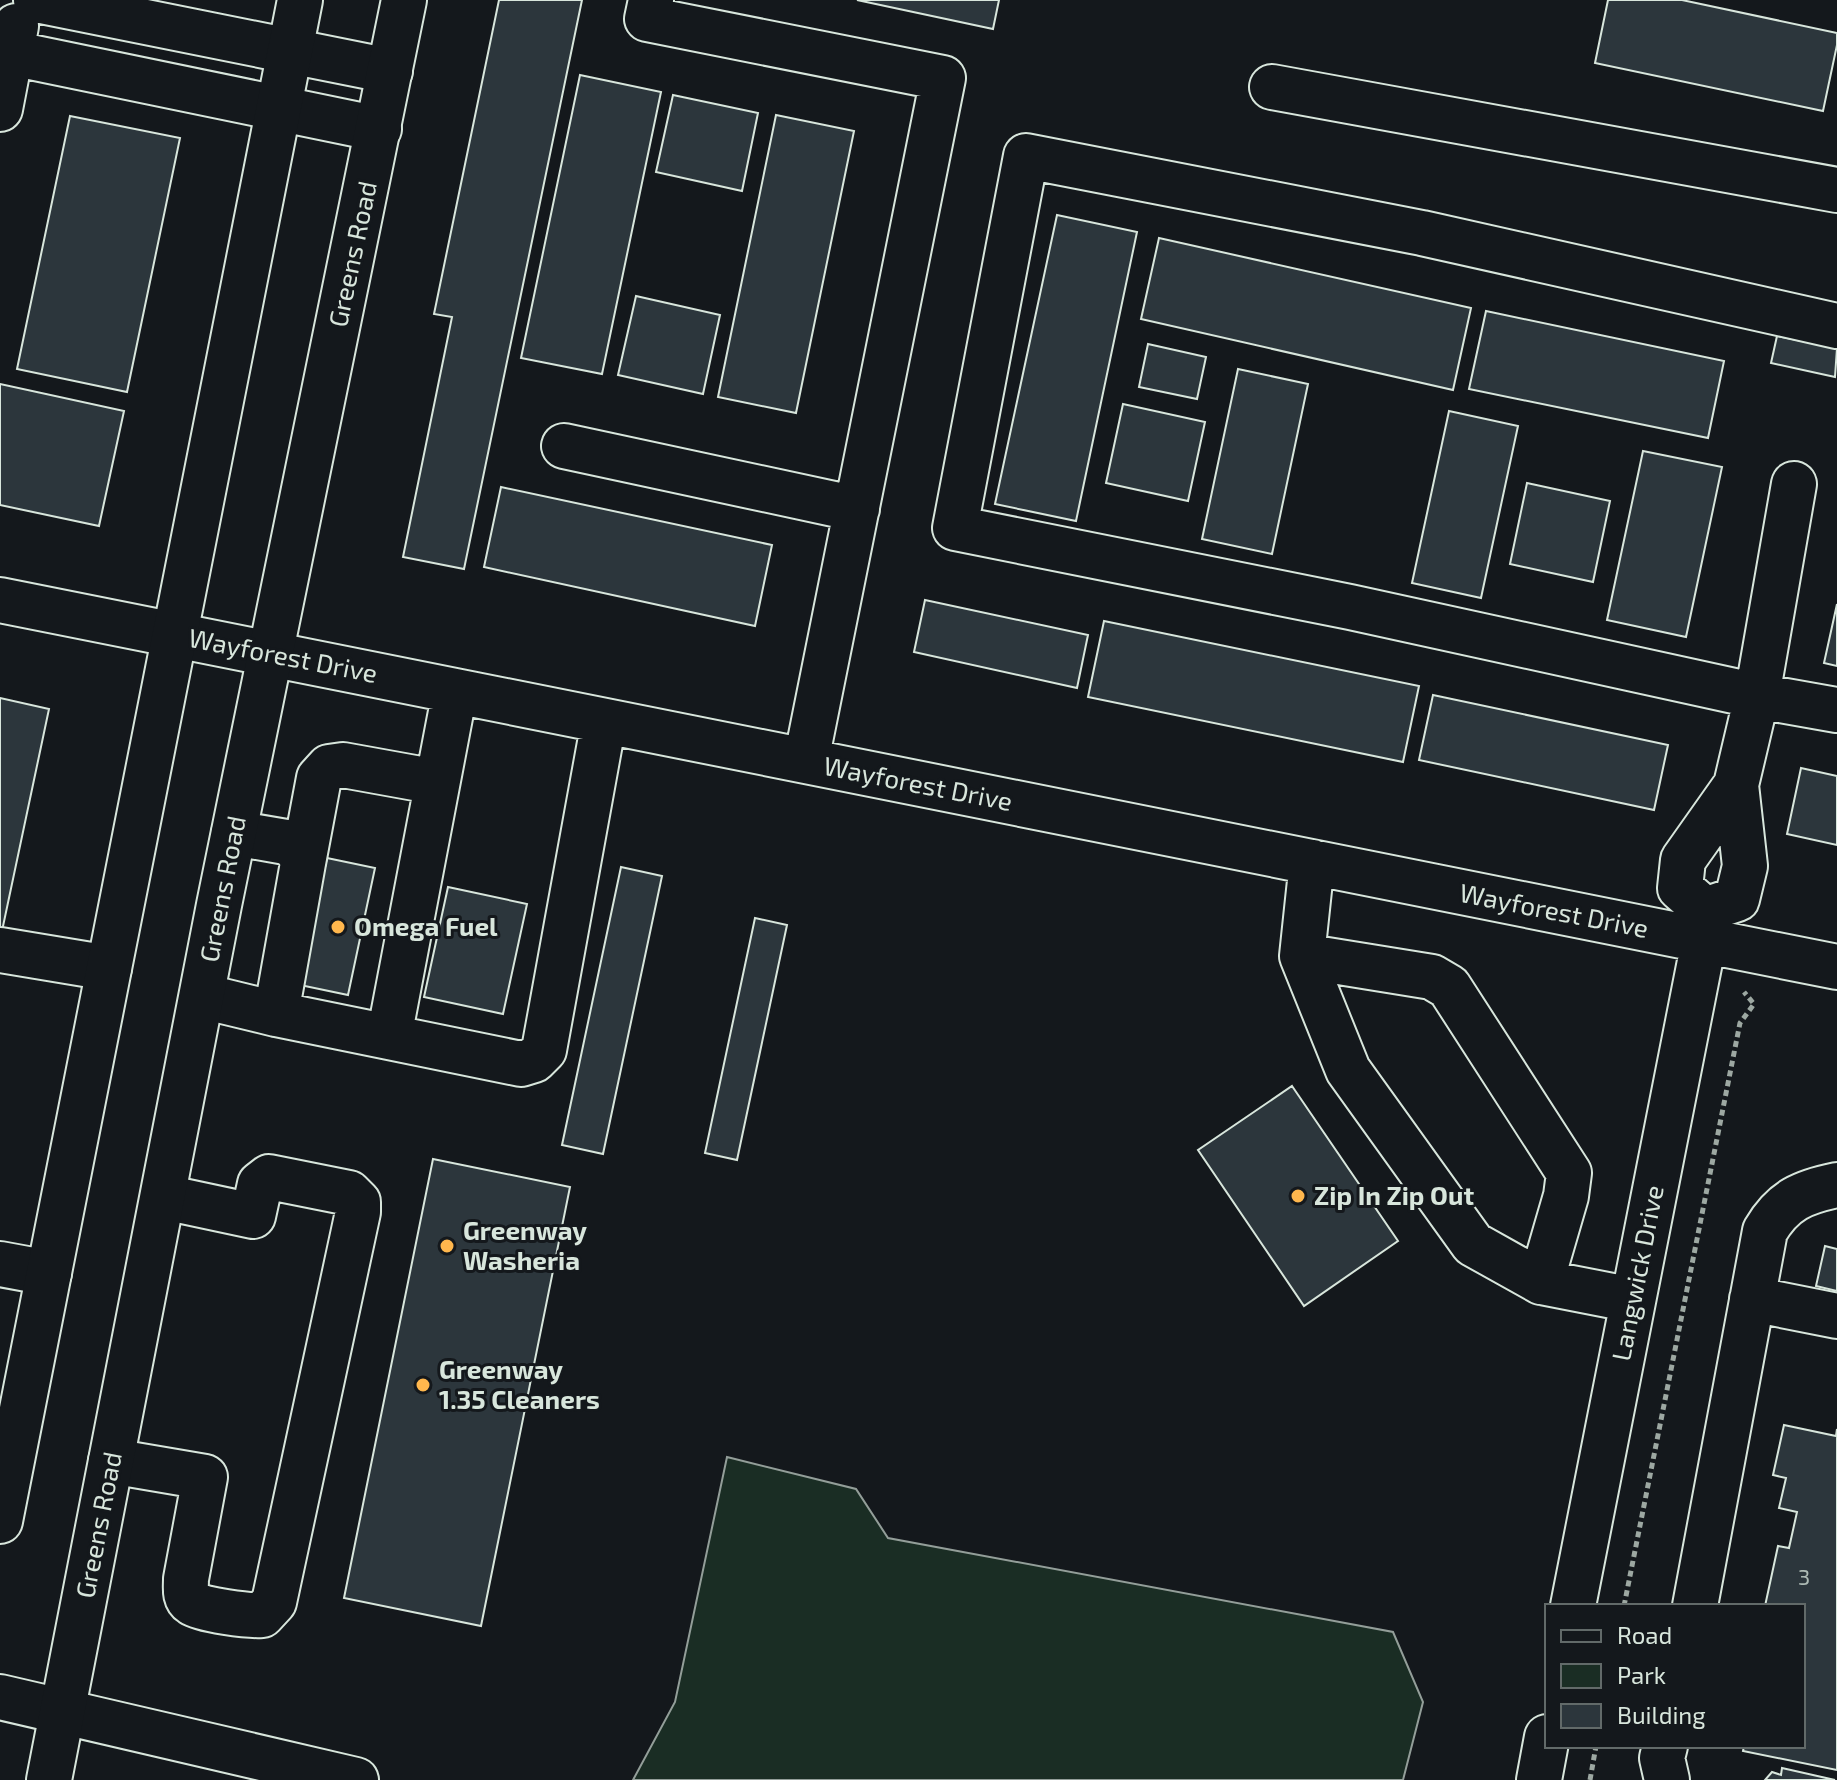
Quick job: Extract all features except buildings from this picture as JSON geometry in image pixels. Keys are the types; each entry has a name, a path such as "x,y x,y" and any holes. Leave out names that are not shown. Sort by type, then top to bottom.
{"main road":[{"path":"0,109 21,0"},
{"path":"36,0 390,71"},
{"path":"0,1521 300,0"},
{"name":"Greens Road","path":"49,1780 234,833 404,0"},
{"path":"651,0 647,19 943,78 806,761"},
{"path":"103,72 116,17"},
{"path":"11,53 379,129"},
{"path":"1272,87 1837,190"},
{"path":"1837,326 1422,233 1026,156 955,528 1335,603 1757,696 1837,710"},
{"path":"564,446 857,509"},
{"path":"1705,925 1680,888 1683,860 1736,785 1757,696 1794,484"},
{"name":"Wayforest Drive","path":"0,600 1312,862 1705,925 1837,967"},
{"path":"389,1037 455,691"},
{"path":"202,996 521,1064 534,1060 544,1050 604,721"},
{"path":"276,1014 319,778 329,767 343,765 437,782"},
{"path":"234,833 286,842 298,849 303,863"},
{"path":"1312,862 1302,956 1348,1070 1473,1244 1541,1282 1633,1300"},
{"name":"Langwick Drive","path":"1573,1604 1705,925"},
{"path":"0,950 109,968"},
{"path":"1302,956 1432,977 1449,987 1569,1173 1566,1196 1541,1282"},
{"path":"111,1461 205,1477 186,1579 186,1596 193,1605 248,1616 262,1615 274,1602 358,1202 349,1193 269,1177 260,1184 253,1216 164,1197"},
{"path":"1695,1604 1765,1231 1775,1214 1796,1196 1837,1185"},
{"path":"0,1264 49,1273"},
{"path":"1752,1299 1837,1316"},
{"path":"0,1697 63,1713 212,1764 356,1780"},
{"path":"1664,1748 1662,1758 1667,1780"}],"path":[{"path":"1624,1604 1740,1023 1754,1004 1705,925"},
{"path":"1590,1780 1596,1748"}],"green space":[{"path":"727,1457 856,1489 888,1538 1393,1632 1423,1702 1403,1780 633,1780 675,1702"}],"place":[{"name":"Omega Fuel","path":"338,927"},
{"name":"Zip In Zip Out","path":"1298,1196"},
{"name":"Greenway Washeria","path":"447,1246"},
{"name":"Greenway 1.35 Cleaners","path":"423,1385"}]}
